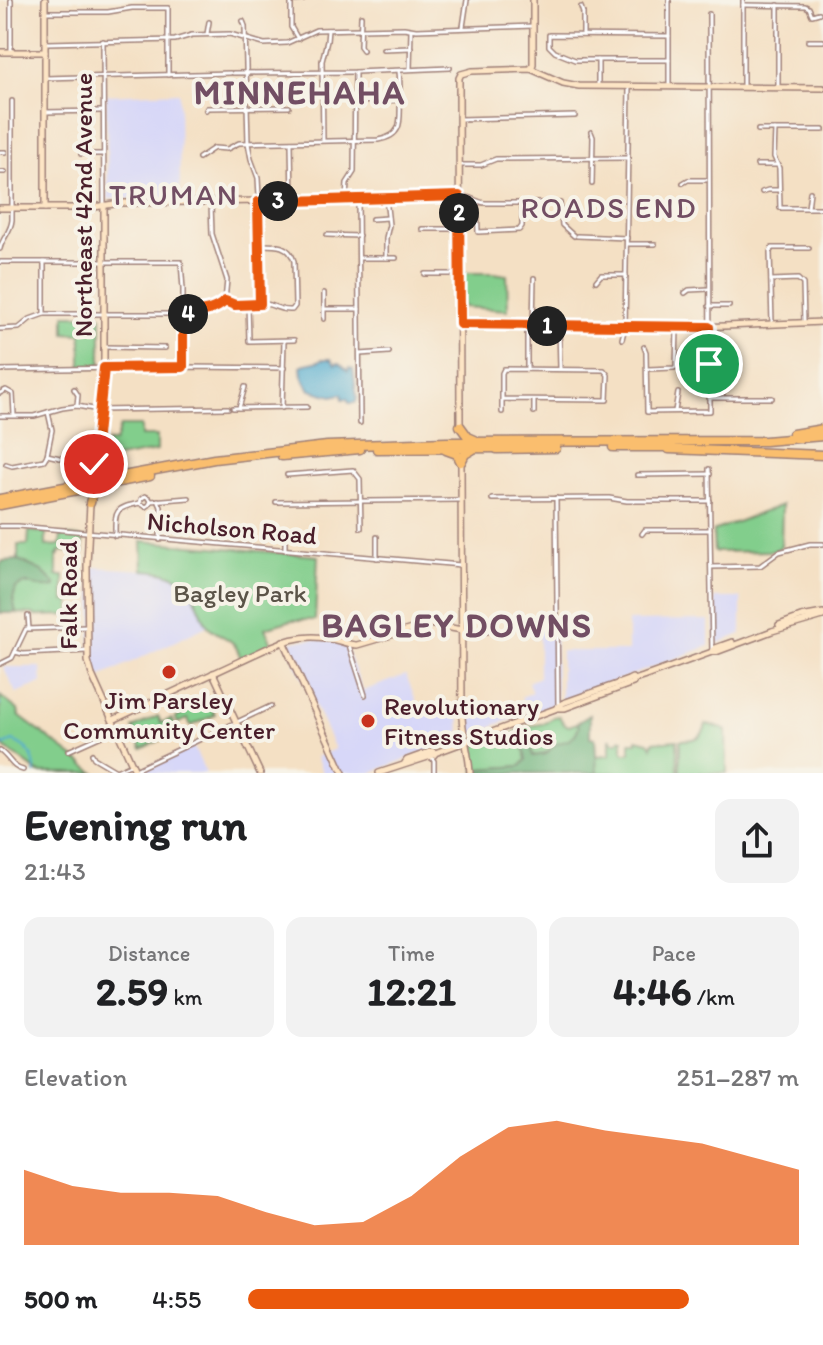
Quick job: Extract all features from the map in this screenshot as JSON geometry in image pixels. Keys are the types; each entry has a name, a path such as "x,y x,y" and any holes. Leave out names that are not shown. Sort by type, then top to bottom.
{"highway":[{"path":"446,442 456,436 460,426"},
{"path":"460,426 471,439 500,445"},
{"path":"636,442 768,437 823,429"},
{"path":"90,503 93,491 104,482 260,458 361,449 823,439"},
{"path":"0,502 214,459 357,444 446,442 751,447 823,439"},
{"path":"461,462 470,450 500,445"},
{"path":"648,447 823,455"},
{"path":"417,448 450,451 457,454 461,462"},
{"path":"94,464 104,482"},
{"path":"80,487 91,477 94,464"},
{"path":"80,487 90,503"}],"street":[{"path":"11,0 11,52"},
{"path":"45,0 45,208"},
{"path":"298,39 291,27 291,0 303,0"},
{"path":"463,27 467,0"},
{"path":"531,69 533,0"},
{"path":"669,0 669,86"},
{"path":"743,87 743,2 805,6 812,15 819,13"},
{"path":"778,5 778,87"},
{"path":"581,7 583,35"},
{"path":"45,12 168,8 168,75"},
{"path":"644,347 647,412 710,411 709,14"},
{"path":"361,16 360,46 363,50"},
{"path":"243,21 248,143 258,178 260,304"},
{"path":"207,34 209,22"},
{"path":"45,43 168,40 192,35 230,34 264,44 287,43 310,32 328,30 533,26"},
{"path":"323,140 322,72 328,30"},
{"path":"410,69 411,30"},
{"path":"669,36 549,35 549,46 555,52 575,60 669,60"},
{"name":"Northeast 42nd Avenue","path":"94,464 104,368 103,41"},
{"path":"808,41 823,41"},
{"path":"383,49 411,48"},
{"path":"0,52 45,52"},
{"path":"598,60 598,86"},
{"path":"45,78 450,68"},
{"path":"460,426 461,74 531,69 566,84 823,88"},
{"path":"199,158 214,148 227,149 239,143 383,139 394,134 399,127 399,71"},
{"path":"346,200 347,183 354,172 355,72"},
{"path":"622,339 625,327 629,86"},
{"path":"355,102 400,100"},
{"path":"0,249 12,225 12,101"},
{"path":"206,110 289,107"},
{"path":"45,112 103,111"},
{"path":"460,119 575,116"},
{"path":"758,130 823,130"},
{"path":"775,130 774,157 778,165 780,208 823,208"},
{"path":"591,132 592,184"},
{"path":"291,142 292,201"},
{"path":"81,154 103,154"},
{"path":"459,165 481,165 496,159 628,158"},
{"path":"757,165 778,165"},
{"path":"683,183 708,180"},
{"path":"762,192 779,190"},
{"path":"808,208 810,192"},
{"path":"0,208 469,196 485,203 560,203 562,225 576,236 627,238"},
{"path":"386,198 386,258"},
{"path":"358,199 360,423"},
{"path":"477,201 478,232 521,229 522,203"},
{"path":"0,329 19,328 30,319 44,314 183,314 219,307 225,301 227,280 212,234 211,202"},
{"path":"372,219 388,218"},
{"path":"422,229 460,229"},
{"path":"327,235 359,236"},
{"path":"627,244 655,244"},
{"path":"225,301 235,305 266,304 282,311 292,310 295,306 292,255 283,247 260,245"},
{"path":"772,324 770,252 772,248 809,248"},
{"path":"359,258 396,258"},
{"path":"44,261 44,314"},
{"path":"0,262 181,262 183,367"},
{"path":"425,274 460,274"},
{"path":"596,281 601,275 626,275"},
{"path":"527,368 534,278"},
{"path":"771,280 802,281 804,323"},
{"path":"685,293 709,289"},
{"path":"324,293 324,319"},
{"path":"248,304 249,341 294,340"},
{"path":"709,306 729,306"},
{"path":"324,309 359,309"},
{"path":"460,324 677,328 823,322"},
{"path":"559,326 560,368"},
{"path":"646,369 676,367 677,328"},
{"path":"282,408 284,341"},
{"path":"104,347 165,348"},
{"path":"360,354 389,352"},
{"path":"0,370 284,368"},
{"path":"502,399 607,400 608,375 604,370 504,369 502,373 502,399 502,412"},
{"path":"239,408 245,387"},
{"path":"74,389 78,395 77,406"},
{"path":"0,393 6,390 13,394 14,416"},
{"path":"675,411 678,393"},
{"path":"709,398 772,398"},
{"path":"534,400 534,412"},
{"path":"570,400 570,408"},
{"path":"0,416 34,416 77,406 99,410 307,407"},
{"path":"6,464 12,466 44,460 52,430 48,412"},
{"path":"47,455 60,458"},
{"path":"461,462 462,717 470,773"},
{"path":"287,475 353,470 360,479 361,528"},
{"path":"637,475 710,471 712,652"},
{"path":"115,536 116,513 123,506 140,503 145,496 151,501 189,498"},
{"path":"556,498 558,708"},
{"path":"492,499 710,501"},
{"path":"158,500 161,507 160,540"},
{"path":"276,502 461,500"},
{"name":"Falk Road","path":"90,503 87,627 90,671 135,769"},
{"name":"Nicholson Road","path":"0,526 461,565"},
{"path":"642,534 645,530 710,530"},
{"path":"285,532 285,550"},
{"path":"377,537 377,558"},
{"path":"711,567 760,566 779,552 823,544"},
{"path":"379,773 632,678 634,680 823,615"},
{"path":"28,616 29,629"},
{"path":"113,720 294,638 331,639 349,645 429,624 466,632 487,632"},
{"path":"0,664 11,659 24,631 87,627"},
{"path":"283,641 343,773"},
{"path":"349,645 365,695"},
{"path":"15,652 87,651"},
{"path":"213,673 260,773"},
{"path":"92,754 115,770 135,769 271,706"},
{"path":"68,751 117,729"},
{"path":"0,751 15,767 23,770"},
{"path":"433,754 434,773"}],"shaded area":[{"path":"179,92 180,198 108,199 106,95"},
{"path":"91,567 161,571 177,577 191,589 207,626 98,678 91,656"},
{"path":"715,598 741,598 741,634 719,643 715,640"},
{"path":"709,620 709,646 561,699 561,651 628,651 628,621"},
{"path":"532,627 555,627 556,703 527,715 521,697 532,693 528,682 539,677 539,638 532,638"},
{"path":"316,639 346,647 363,691 406,675 419,709 459,709 460,738 370,773 323,773 316,757 335,749 287,644"},
{"path":"3,667 41,667 42,683 16,693"},
{"path":"512,700 517,717 471,734 469,732 467,708 493,707"},
{"path":"193,746 206,773 138,771"}],"green space":[{"path":"463,273 507,275 508,310 463,307"},
{"path":"65,315 101,315 101,363 98,366 81,367 81,334 65,333"},
{"path":"120,426 141,426 141,436 157,436 157,451 112,459 107,455 107,442 115,442"},
{"path":"782,505 781,547 773,551 714,552 713,531"},
{"path":"29,531 46,533 46,546 60,545 61,535 83,539 83,553 59,551 57,555 57,576 64,576 64,601 70,602 70,615 16,613 13,599 16,587 25,583 45,588 28,564 18,560 18,545 28,545"},
{"name":"Bagley Park","path":"142,541 318,556 315,620 292,620 265,628 272,644 241,659 232,643 207,624 186,584 173,575 143,570"},
{"path":"18,560 42,571 55,587 25,583 16,588 13,599 16,613 0,613 0,564"},
{"path":"205,695 215,715 191,726 188,719 178,723 175,718 185,713 182,705"},
{"path":"0,696 18,710 19,716 95,773 39,773 0,744"},
{"path":"590,715 590,737 595,738 597,773 477,773 481,769 521,766 526,760 523,744 530,741 533,756 546,754 554,745 571,739 579,726 577,723"},
{"path":"158,716 161,723 171,719 174,725 164,729 167,737 142,749 133,728"},
{"path":"559,716 564,724 577,723 579,726 572,739 533,756 531,743 521,766 481,769 475,773 475,747 478,744 506,738 521,729"},
{"path":"706,724 726,730 727,773 680,773 680,740 700,736"},
{"path":"610,739 619,742 623,739 623,753 630,753 630,742 637,742 637,739 649,742 652,747 653,742 677,740 678,773 597,773 595,756 610,755"}],"water":[{"path":"331,359 348,371 349,368 353,369 355,403 343,399 342,394 332,396 310,390 302,376 301,366"}],"waterway":[{"path":"0,742 4,745 13,741 27,750 34,762 35,773"}],"place":[{"name":"Jim Parsley Community Center","path":"169,672"},
{"name":"Revolutionary Fitness Studios","path":"368,721"}],"district":[{"name":"MINNEHAHA","path":"300,92"},
{"name":"TRUMAN","path":"174,195"},
{"name":"ROADS END","path":"609,208"},
{"name":"BAGLEY DOWNS","path":"457,625"}],"route":[{"path":"94,464 104,368 183,367 183,314 210,311 225,301 235,305 260,304 258,202 459,196 460,324 709,327 709,364"}]}
